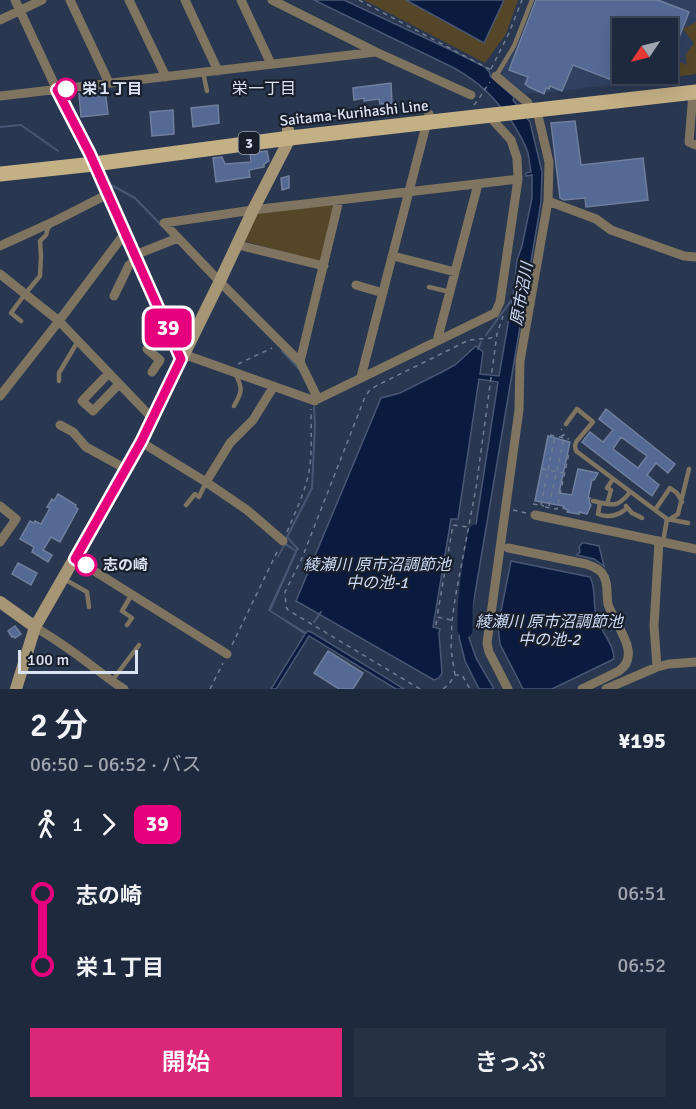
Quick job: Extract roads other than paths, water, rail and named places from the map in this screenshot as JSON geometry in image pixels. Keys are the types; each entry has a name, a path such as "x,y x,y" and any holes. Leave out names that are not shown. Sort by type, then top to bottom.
{"main road":[{"name":"3","path":"493,113 695,89"},
{"name":"Saitama-Kurihashi Line","path":"0,174 92,159 289,134 493,113"},
{"name":"Saitama-Kurihashi Line","path":"0,164 92,159"}],"street":[{"path":"15,0 92,159 182,357 231,371 315,401"},
{"path":"0,20 42,0"},
{"path":"70,0 109,84"},
{"path":"129,0 166,77"},
{"path":"185,0 219,71"},
{"path":"241,0 271,64"},
{"path":"272,0 376,52 476,94"},
{"path":"0,96 376,52"},
{"path":"493,74 527,108 549,162 548,201 520,361 519,410 487,643 507,689"},
{"path":"695,89 689,142 696,145"},
{"path":"493,113 511,140 517,158 518,179 500,302 495,313 318,399 300,362 219,284 176,239 164,223 253,210 518,179"},
{"path":"361,377 428,118"},
{"path":"16,689 35,627 141,442 219,284 289,134"},
{"path":"437,341 477,184"},
{"path":"0,246 108,194"},
{"path":"300,362 339,200"},
{"path":"548,201 596,219 611,230 684,256 696,257"},
{"path":"0,396 125,233"},
{"path":"114,296 129,265 136,257 176,239"},
{"path":"238,244 324,266"},
{"path":"393,256 455,272"},
{"path":"0,274 59,321 152,418"},
{"path":"356,285 383,293"},
{"path":"152,372 159,360 147,349 168,330"},
{"path":"109,373 82,401 93,411 119,384"},
{"path":"206,482 230,443 253,420 274,386"},
{"path":"60,425 73,432 86,447 126,469"},
{"path":"141,442 247,510 283,541"},
{"path":"0,506 16,519 0,542"},
{"path":"535,515 696,549"},
{"path":"657,667 654,626 661,541"},
{"path":"508,548 586,564 597,568 604,576 609,605 626,643 629,657 619,671 582,689"},
{"path":"75,559 227,654"},
{"path":"0,602 124,689"},
{"path":"606,689 657,667 696,662"}],"lane":[{"path":"493,74 514,45 532,0"},
{"path":"203,72 207,92"},
{"path":"21,321 11,313 39,276 40,241 46,235 48,228 57,220"},
{"path":"429,287 450,292"},
{"path":"59,381 59,373 78,341"},
{"path":"231,371 241,387 240,395 234,406"},
{"path":"566,424 577,409 593,422 576,442 575,448 579,453 668,519 688,523"},
{"path":"661,541 668,519 678,514 689,469"},
{"path":"607,504 611,490 607,488 613,479"},
{"path":"186,505 195,494 199,497 206,482"},
{"path":"655,510 670,488 677,493 682,502"},
{"path":"592,501 615,505 630,492"},
{"path":"622,501 632,513 642,518"},
{"path":"600,503 598,514 608,517 627,508"},
{"path":"615,505 618,514"},
{"path":"64,579 87,592 89,607"},
{"path":"127,625 132,618 122,611 132,594"},
{"path":"111,682 139,645"}],"water":[{"name":"綾瀬川 原市沼調節池 中の池-1","path":"314,0 344,0 485,67 490,76 514,97 513,100 530,122 542,172 541,202 468,635 476,658 494,689 479,689 465,661 459,637 466,604 498,382 479,379 458,519 451,519 433,627 440,629 442,673 439,678 434,680 296,601 381,398 400,393 455,365 476,346 483,352 480,374 499,376 517,260 532,198 532,175 526,176 526,173 531,172 528,153 510,119 485,90 454,68"},
{"path":"406,0 504,0 484,43"},
{"path":"582,543 599,546 604,566 594,559 577,555"},
{"path":"298,548 270,611 269,610"},
{"name":"綾瀬川 原市沼調節池 中の池-2","path":"511,561 590,577 597,619 612,648 614,659 552,689 523,689 500,644 498,626"},
{"path":"276,615 306,633 308,631 313,633 404,689 396,689 309,636 276,689 271,689 305,634"}],"waterway":[{"path":"0,127 21,125 58,151"},
{"path":"111,185 135,198 162,226"},
{"path":"486,335 513,298"},
{"path":"478,349 481,342"},
{"path":"282,351 299,369"},
{"path":"298,549 287,537 312,488 314,407"},
{"name":"原市沼川","path":"465,630 466,593 476,532"},
{"path":"314,622 321,612"}],"place":[{"name":"栄１丁目","path":"66,89"},
{"name":"志の崎","path":"86,565"}],"district":[{"name":"栄一丁目","path":"264,88"}]}
